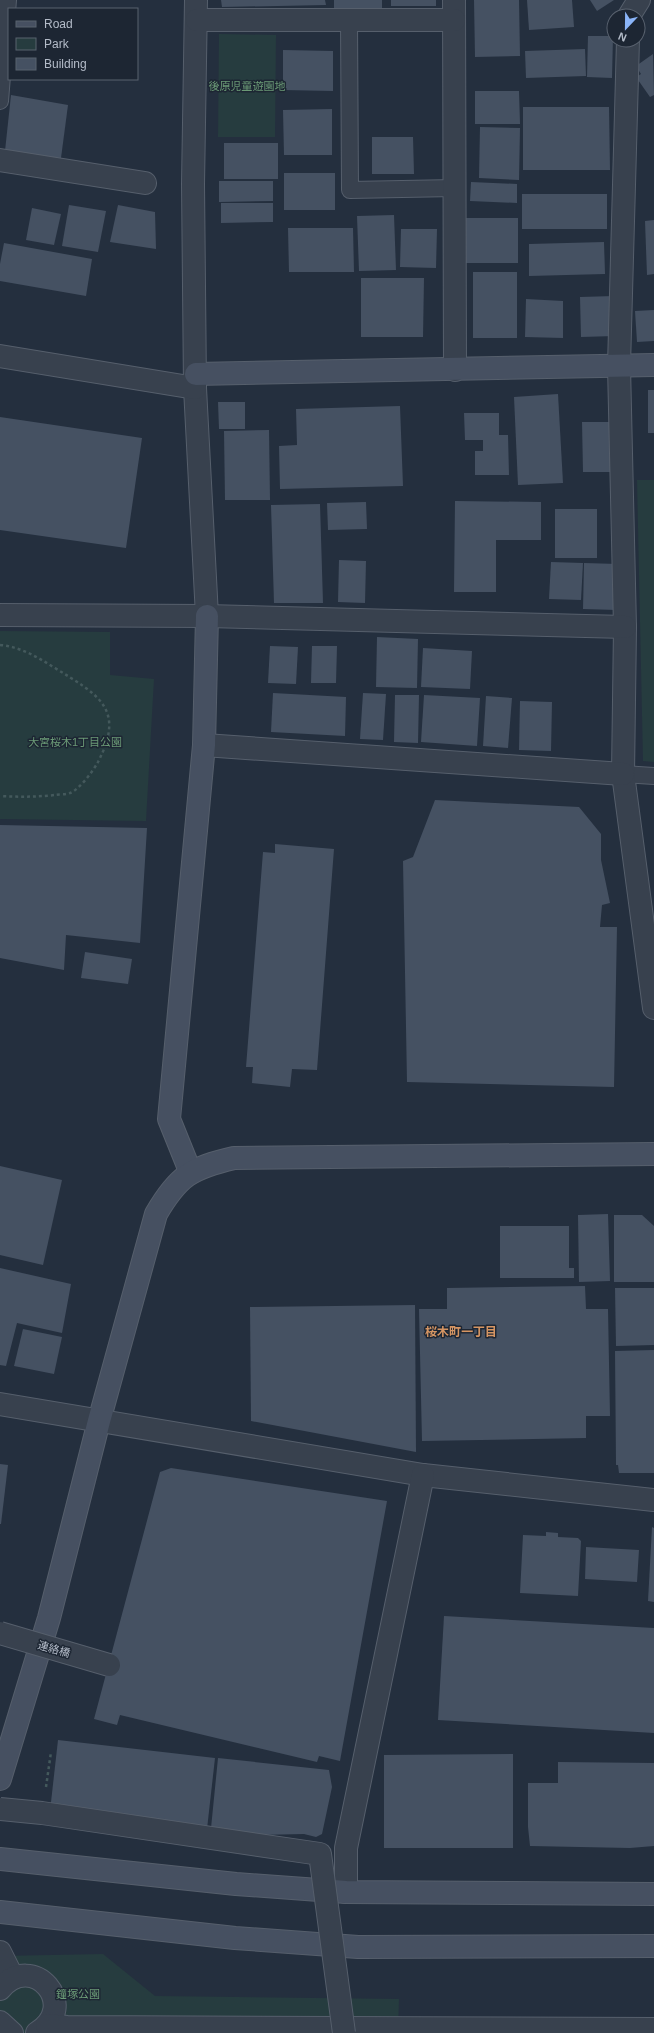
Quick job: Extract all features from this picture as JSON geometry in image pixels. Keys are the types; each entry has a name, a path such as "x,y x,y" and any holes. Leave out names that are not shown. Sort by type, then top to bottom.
{"street":[{"path":"190,1171 168,1119 204,745 207,616 195,381 193,184 196,10 348,20 454,10 455,370"},
{"path":"628,48 619,366 625,627 623,774 654,1008"},
{"path":"0,160 145,183"},
{"path":"0,356 195,381 455,370 654,365"},
{"path":"0,615 207,616 625,627"},
{"path":"204,745 623,774"},
{"path":"0,1779 50,1618 99,1421 156,1214 170,1191 190,1171 209,1164 234,1158 654,1154"},
{"path":"0,1404 423,1475 654,1500"},
{"path":"346,1892 346,1848 423,1475"},
{"name":"連絡橋","path":"0,1633 109,1665"},
{"path":"0,1809 42,1813 320,1854 344,2030"},
{"path":"0,1859 236,1884 346,1892 654,1894"},
{"path":"0,1912 235,1938 358,1947 654,1946"},
{"path":"0,1952 6,1984 28,1976 43,1981 48,1987 54,1999 55,2006 53,2017 42,2029"},
{"path":"0,2022 12,2033"},
{"path":"42,2029 67,2027 344,2030 654,2029"}],"lane":[{"path":"0,101 8,0"},
{"path":"348,20 350,190 454,188"},
{"path":"623,774 654,776"}],"path":[{"path":"0,645 14,646 34,655 90,690 105,706 111,723 106,746 92,773 70,793 26,798 0,796"},
{"path":"42,1813 51,1752"}],"green space":[{"name":"後原児童遊園地","path":"219,34 276,35 275,137 218,137"},
{"path":"637,480 654,480 654,762 643,761"},
{"name":"大宮桜木1丁目公園","path":"0,631 110,632 110,675 154,679 146,821 0,819"},
{"name":"鐘塚公園","path":"103,1954 155,1996 399,1999 398,2033 0,2033 0,1956"}],"building":[{"path":"221,0 325,0 326,5 222,7"},
{"path":"334,0 382,0 382,8 334,10"},
{"path":"391,0 436,0 436,6 391,6"},
{"path":"474,0 519,0 520,56 475,57"},
{"path":"527,0 572,0 574,27 529,30"},
{"path":"590,0 614,0 597,11"},
{"path":"588,36 606,36 606,48 613,48 612,78 587,77"},
{"path":"585,49 586,76 526,78 525,51"},
{"path":"283,50 333,51 333,91 283,90"},
{"path":"653,54 654,95 650,97 636,77 641,74 636,66"},
{"path":"475,91 519,91 520,124 475,124"},
{"path":"11,95 68,105 61,158 5,151"},
{"path":"523,107 609,107 610,170 523,170"},
{"path":"332,109 332,155 284,155 283,110"},
{"path":"480,127 520,128 519,180 479,178"},
{"path":"372,137 413,137 414,174 372,174"},
{"path":"224,143 278,143 278,179 224,179"},
{"path":"284,173 335,173 335,210 284,210"},
{"path":"219,181 273,181 273,201 219,202"},
{"path":"471,182 517,184 517,203 470,201"},
{"path":"522,194 607,194 607,229 522,229"},
{"path":"221,203 273,203 273,222 221,223"},
{"path":"69,205 106,211 98,252 62,246"},
{"path":"118,205 155,212 156,249 110,242"},
{"path":"32,208 61,214 54,245 26,240"},
{"path":"394,215 396,270 359,271 357,216"},
{"path":"465,218 518,218 518,263 466,263"},
{"path":"654,220 654,274 647,275 645,221"},
{"path":"288,228 353,228 354,272 289,272"},
{"path":"401,229 437,229 436,268 400,267"},
{"path":"604,242 605,274 529,276 529,244"},
{"path":"4,243 92,259 86,296 0,281 0,264"},
{"path":"473,272 517,272 517,338 473,338"},
{"path":"361,278 424,278 423,337 361,337"},
{"path":"614,296 615,336 581,337 580,297"},
{"path":"526,299 563,301 563,338 525,337"},
{"path":"654,310 654,341 637,342 635,311"},
{"path":"648,390 654,390 654,433 648,433"},
{"path":"558,394 563,483 518,485 514,397"},
{"path":"218,402 245,402 245,429 219,429"},
{"path":"400,406 403,486 280,489 279,446 297,445 296,409"},
{"path":"464,413 499,413 499,435 508,435 509,475 475,475 475,451 483,451 483,440 465,440"},
{"path":"0,417 142,438 126,548 0,530"},
{"path":"582,422 615,422 615,472 583,472"},
{"path":"269,430 270,500 225,500 224,431"},
{"path":"455,501 541,502 541,540 496,540 496,592 454,592"},
{"path":"366,502 367,529 328,530 327,503"},
{"path":"320,504 323,603 274,603 271,505"},
{"path":"555,509 597,509 597,558 555,558"},
{"path":"339,560 366,561 365,603 338,602"},
{"path":"551,562 583,563 581,600 549,599"},
{"path":"584,563 618,564 617,610 583,609"},
{"path":"377,637 418,639 417,688 376,687"},
{"path":"270,646 298,647 296,684 268,683"},
{"path":"312,646 337,646 336,683 311,683"},
{"path":"423,648 472,651 470,689 421,687"},
{"path":"273,693 346,697 345,736 271,732"},
{"path":"363,693 386,694 383,740 360,739"},
{"path":"395,695 419,695 418,743 394,742"},
{"path":"424,695 480,698 477,746 421,742"},
{"path":"486,696 512,698 508,748 483,746"},
{"path":"520,701 552,702 551,751 519,750"},
{"path":"435,800 579,807 601,834 601,860 610,903 602,905 600,927 617,927 614,1087 407,1082 403,861 413,857"},
{"path":"0,825 147,828 140,943 66,935 64,970 0,958"},
{"path":"275,844 334,849 317,1070 292,1069 290,1087 252,1083 253,1067 246,1067 263,852 275,853"},
{"path":"85,952 132,959 128,984 81,978"},
{"path":"0,1166 62,1180 43,1265 0,1255"},
{"path":"608,1214 610,1281 579,1282 578,1215"},
{"path":"614,1215 642,1215 654,1226 654,1282 614,1282"},
{"path":"500,1226 569,1226 569,1268 574,1268 574,1278 500,1278"},
{"path":"0,1268 71,1284 62,1333 17,1323 6,1366 0,1365"},
{"path":"585,1286 586,1309 608,1309 610,1416 586,1416 586,1438 422,1441 419,1309 447,1309 447,1288"},
{"path":"615,1288 654,1288 654,1345 616,1346"},
{"path":"415,1305 416,1452 251,1421 250,1307"},
{"path":"23,1329 62,1337 54,1374 14,1366"},
{"path":"654,1350 654,1473 619,1473 618,1465 616,1465 615,1351"},
{"path":"0,1464 8,1465 1,1524 0,1524"},
{"path":"171,1468 387,1501 340,1761 319,1756 317,1762 120,1715 117,1725 94,1719 160,1472"},
{"path":"652,1527 654,1528 654,1602 648,1601"},
{"path":"546,1532 558,1533 558,1537 578,1538 581,1541 578,1596 520,1593 523,1535 546,1536"},
{"path":"586,1547 639,1550 637,1582 585,1579"},
{"path":"444,1616 654,1628 654,1733 438,1720"},
{"path":"58,1740 215,1758 207,1829 50,1811"},
{"path":"513,1754 513,1848 384,1848 384,1755"},
{"path":"218,1758 329,1770 332,1787 322,1834 316,1837 304,1834 257,1835 211,1828"},
{"path":"558,1762 654,1763 654,1846 630,1848 530,1846 528,1827 528,1783 558,1783"}],"district":[{"name":"桜木町一丁目","path":"461,1332"}]}
